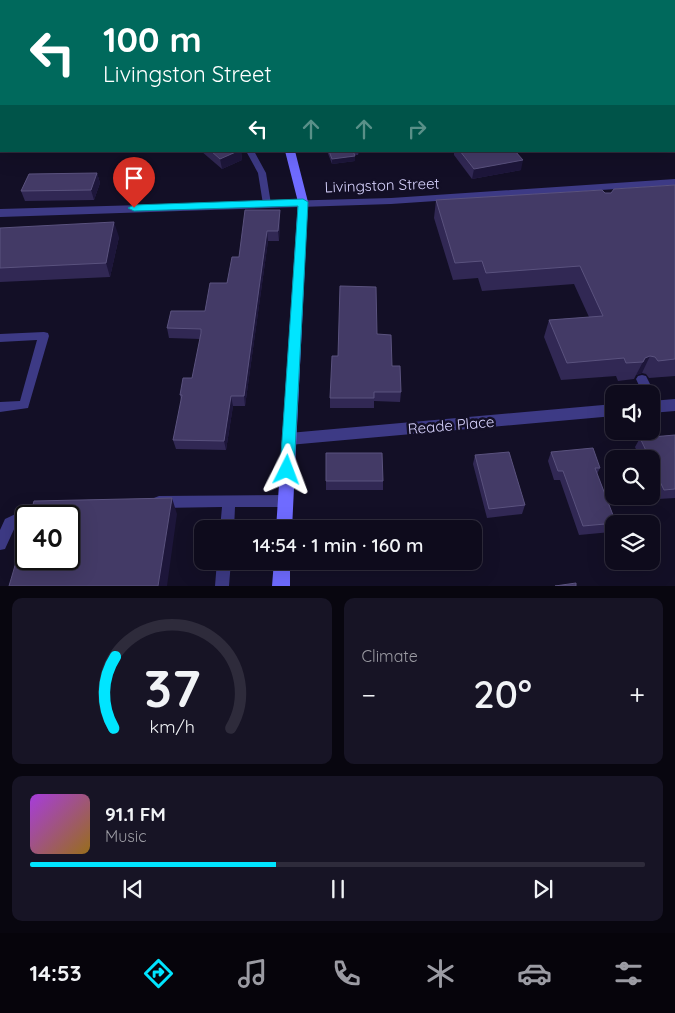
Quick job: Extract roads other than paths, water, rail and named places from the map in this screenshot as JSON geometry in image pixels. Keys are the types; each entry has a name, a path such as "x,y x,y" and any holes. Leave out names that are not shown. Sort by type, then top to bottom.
{"street":[{"path":"285,520 303,202 290,152"},
{"name":"Livingston Street","path":"0,213 303,202 391,201 592,191 675,182"},
{"path":"660,402 675,405"},
{"name":"Reade Place","path":"289,439 605,411"},
{"path":"281,586 282,570"}],"lane":[{"path":"251,152 262,173 267,204"},
{"path":"0,338 44,336 24,405 0,407"},
{"path":"642,378 645,385"},
{"path":"228,520 229,501"},
{"path":"142,502 286,501"},
{"path":"0,544 10,523 54,502"},
{"path":"222,586 223,570"}]}
